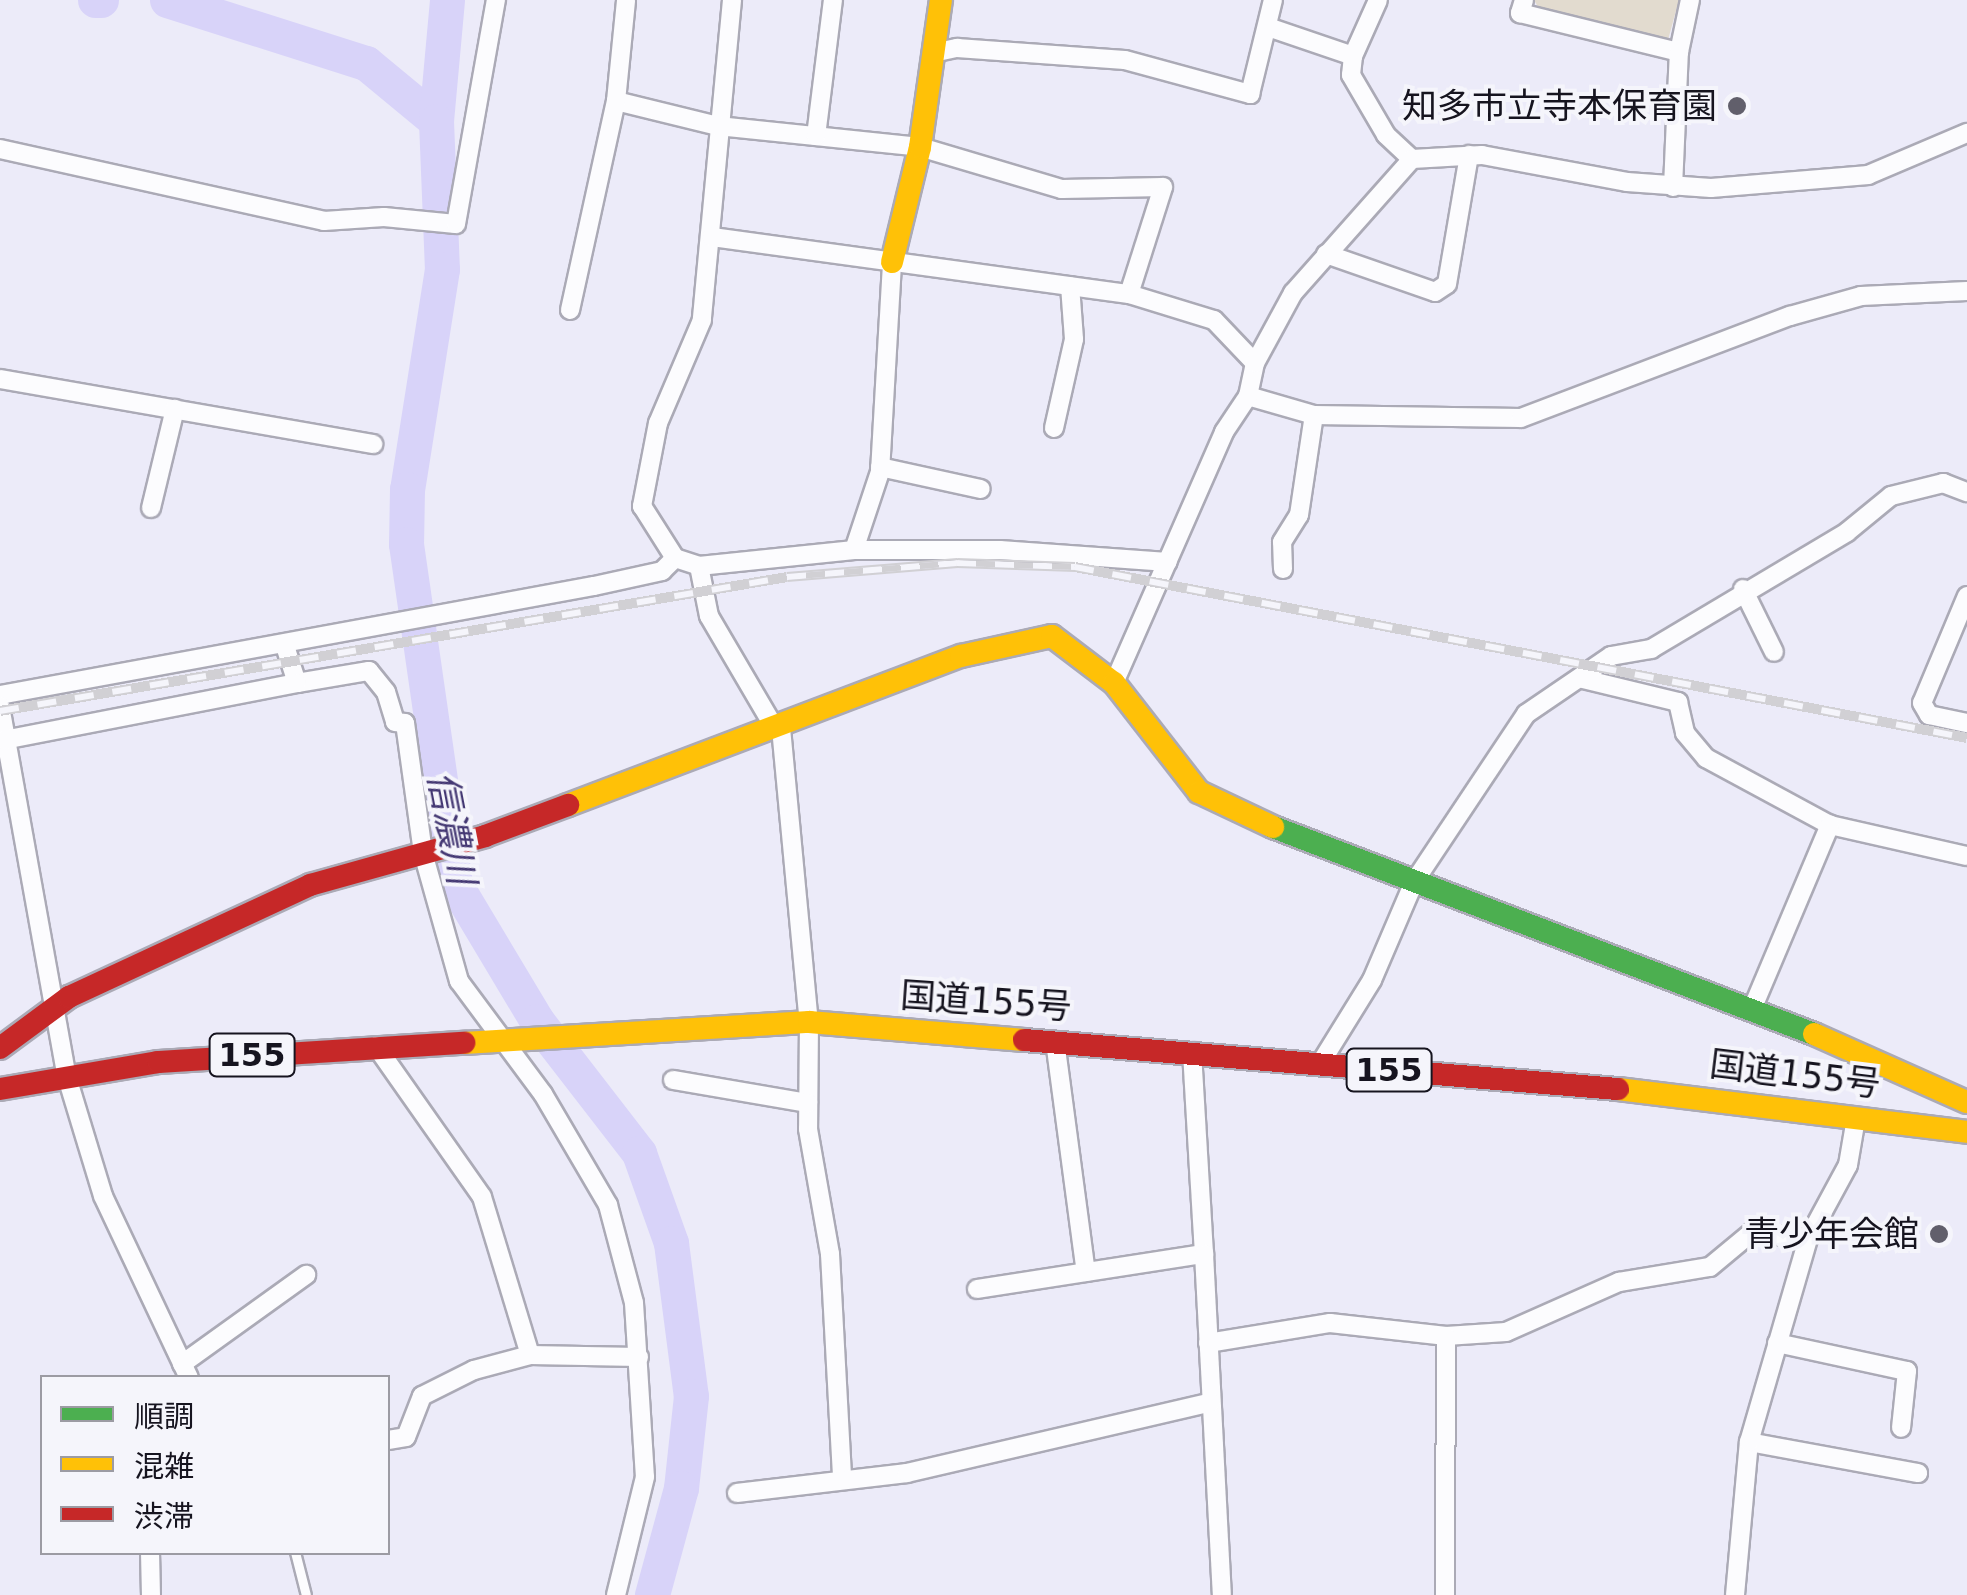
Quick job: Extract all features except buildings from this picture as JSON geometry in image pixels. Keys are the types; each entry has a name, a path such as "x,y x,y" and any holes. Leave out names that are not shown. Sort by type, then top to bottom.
{"main road":[{"path":"892,262 920,147 940,0"},
{"path":"0,1048 51,1007 310,885 485,836 778,729 961,656 1052,636 1114,683 1199,792 1268,828 1753,1006 1967,1102"},
{"name":"国道155号","path":"0,1090 66,1074 374,1044 809,1022 1660,1092 1967,1132"}],"street":[{"path":"0,149 324,220 384,217 445,224 461,220 496,0"},
{"path":"570,310 616,101 626,0"},
{"path":"732,0 702,320 646,464 642,506 675,558 699,566 854,550 1000,550 1168,562"},
{"path":"816,136 832,0"},
{"path":"933,52 957,48 1126,60 1250,94 1273,0"},
{"path":"1378,0 1353,56 1351,75 1386,134 1412,159"},
{"path":"1524,0 1520,14 1679,52"},
{"path":"1673,186 1679,52 1690,0"},
{"path":"1268,27 1353,56"},
{"path":"616,101 718,126 920,147 1062,188 1164,187 1129,294"},
{"path":"1114,683 1224,432 1248,396 1255,362 1293,293 1412,159 1469,155 1673,186 1834,182 1932,152 1967,133"},
{"path":"1326,254 1434,292 1446,284 1469,155"},
{"path":"712,237 1129,294 1214,320 1255,362"},
{"path":"854,550 880,467 892,262"},
{"path":"1054,428 1074,339 1070,286"},
{"path":"1248,396 1314,415 1521,418 1790,316 1861,296 1967,291"},
{"path":"0,380 373,444"},
{"path":"151,508 175,408"},
{"path":"1283,568 1282,542 1299,515 1314,415"},
{"path":"880,467 980,490"},
{"path":"1320,1064 1372,980 1414,882 1517,725 1611,656 1651,649 1744,589 1847,532 1891,496 1943,484 1967,492"},
{"path":"0,695 285,646 368,624 662,571 675,558"},
{"path":"699,566 709,616 778,729 809,1022 808,1103 830,1254 842,1479"},
{"path":"1744,589 1774,652"},
{"path":"1964,606 1922,703 1929,714 1967,723"},
{"path":"285,646 296,683"},
{"path":"4,740 369,671 386,692 394,722 405,723 428,852 459,981 543,1094 608,1205 634,1303 646,1476 616,1595"},
{"path":"1583,679 1678,702 1685,734 1706,758 1830,826 1967,856"},
{"path":"0,706 66,1074 104,1196 185,1371 306,1275"},
{"path":"1753,1006 1830,826"},
{"path":"1055,1041 1086,1272"},
{"path":"374,1044 482,1197 530,1355"},
{"path":"1192,1052 1220,1594"},
{"path":"672,1080 808,1103"},
{"path":"1735,1595 1749,1442 1808,1239 1848,1165 1856,1118"},
{"path":"1208,1343 1330,1323 1446,1336 1506,1332 1619,1282 1710,1267 1752,1232 1808,1239"},
{"path":"977,1289 1204,1254"},
{"path":"1445,1595 1446,1336"},
{"path":"1777,1343 1907,1371 1901,1428"},
{"path":"390,1440 406,1437 422,1396 474,1370 530,1355 639,1356"},
{"path":"736,1494 906,1472 1211,1402"},
{"path":"1749,1442 1918,1472"},
{"path":"150,1555 152,1595"}],"lane":[{"path":"295,1555 306,1595"}],"shaded area":[{"path":"1534,0 1679,0 1668,40 1538,7"}],"waterway":[{"path":"95,0 101,0"},
{"path":"167,0 366,63 436,121"},
{"name":"信濃川","path":"447,0 436,121 442,269 407,489 406,544 455,884 537,1021 639,1153 671,1243 691,1396 681,1488 652,1595"}],"railway":[{"path":"0,711 787,577 957,563 1075,567 1967,738"}],"traffic: fast":[{"path":"1273,827 1814,1034"}],"traffic: slow":[{"path":"892,262 920,147 941,0"},
{"path":"568,805 961,656 1052,636 1114,683 1199,792 1273,827"},
{"path":"464,1043 809,1022 1024,1040"},
{"path":"1814,1034 1967,1102"},
{"path":"1618,1089 1967,1132"}],"traffic: jam":[{"path":"0,1048 69,997 310,885 485,836 568,805"},
{"path":"1024,1040 1618,1089"},
{"path":"0,1089 158,1062 464,1043"}],"place":[{"name":"知多市立寺本保育園","path":"1737,106"},
{"name":"青少年会館","path":"1939,1234"}]}
